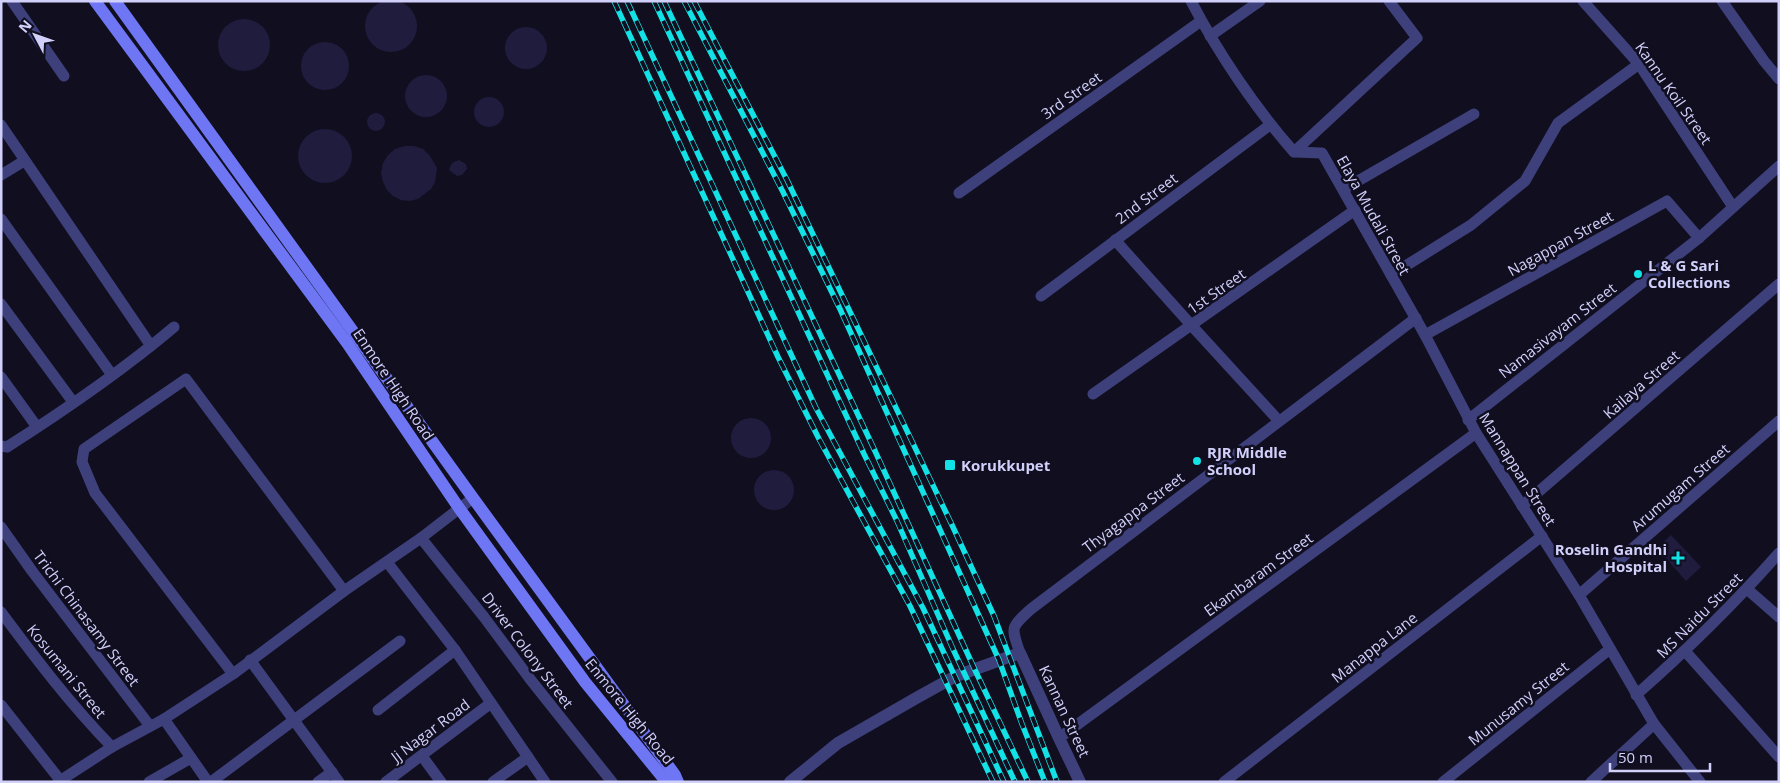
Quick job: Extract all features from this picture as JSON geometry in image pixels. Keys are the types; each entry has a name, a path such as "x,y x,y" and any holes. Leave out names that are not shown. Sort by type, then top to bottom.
{"main road":[{"name":"Enmore High Road","path":"96,1 347,343 459,508 585,682 664,779 669,782"},
{"name":"Enmore High Road","path":"114,1 675,775 678,782"}],"street":[{"path":"12,1 64,76"},
{"path":"1191,1 1210,36 1270,125 1294,152 1417,38 1389,1"},
{"path":"1210,36 1260,1"},
{"name":"Kannu Koil Street","path":"1582,1 1639,64 1733,207"},
{"path":"1722,1 1779,78"},
{"name":"3rd Street","path":"959,193 1201,21"},
{"path":"1391,276 1471,225 1525,181 1558,123 1639,64"},
{"path":"1344,189 1474,114"},
{"path":"1,125 151,346"},
{"name":"2nd Street","path":"1041,296 1270,125"},
{"name":"Elaya Mudali Street","path":"1294,152 1322,153 1416,318"},
{"path":"1,175 24,161"},
{"name":"Namasivayam Street","path":"1468,420 1699,238 1779,166"},
{"name":"Nagappan Street","path":"1425,335 1666,201 1699,238"},
{"name":"1st Street","path":"1093,394 1355,210"},
{"path":"1,218 112,374"},
{"path":"1116,240 1278,420"},
{"name":"Kailaya Street","path":"1522,506 1779,284"},
{"path":"1,304 74,402"},
{"name":"Mannappan Street","path":"1416,318 1468,420 1579,595 1636,695 1654,724 1700,782"},
{"name":"Thyagappa Street","path":"1020,653 1013,631 1015,623 1031,609 1278,420 1416,318"},
{"path":"1,446 7,447 74,402 174,327"},
{"path":"1,377 36,427"},
{"path":"233,674 95,493 82,462 84,449 186,378 344,592"},
{"name":"Arumugam Street","path":"1579,595 1779,421"},
{"name":"Ekambaram Street","path":"1059,738 1476,433"},
{"path":"1,705 59,781 76,777 112,747 164,719 233,674 421,538 473,498"},
{"name":"Trichi Chinasamy Street","path":"1,527 32,571 150,726"},
{"name":"Manappa Lane","path":"1224,782 1542,536"},
{"name":"Driver Colony Street","path":"421,538 484,616 530,679 612,782"},
{"name":"MS Naidu Street","path":"1636,695 1685,651 1779,553"},
{"path":"387,562 454,650 545,782"},
{"path":"1747,588 1779,616"},
{"name":"Kosumani Street","path":"1,612 83,718 112,747"},
{"path":"164,719 210,782 400,641"},
{"name":"Munusamy Street","path":"1443,782 1610,649"},
{"path":"378,710 454,650"},
{"path":"1685,651 1779,757"},
{"path":"790,782 838,743 918,697 956,676 1020,653"},
{"name":"Kannan Street","path":"1020,653 1080,782"},
{"path":"250,660 339,782"},
{"name":"Jj Nagar Road","path":"386,782 491,703"},
{"path":"1591,782 1654,724"},
{"path":"422,756 441,782"},
{"path":"149,782 191,758"},
{"path":"493,782 528,758"},
{"path":"318,782 332,772"}],"building":[{"path":"386,0 396,0 405,4 413,12 417,26 413,40 405,48 396,52 386,52 377,48 369,40 365,31 365,21 369,12 377,4"},
{"path":"239,19 249,19 263,26 270,40 270,50 263,64 249,71 239,71 229,67 222,60 218,50 218,40 222,30 229,23"},
{"path":"530,27 538,30 544,36 547,48 544,60 538,66 522,69 514,66 508,60 505,44 508,36 514,30"},
{"path":"320,42 330,42 342,49 349,61 349,71 342,83 330,90 320,90 312,86 305,79 301,71 301,61 305,53 312,46"},
{"path":"430,75 438,78 444,84 447,96 444,108 438,114 422,117 414,114 408,108 405,92 408,84 414,78"},
{"path":"489,97 495,98 503,106 503,118 495,126 489,127 483,126 475,118 474,112 475,106 483,98"},
{"path":"376,113 382,116 385,122 382,128 376,131 370,128 367,122 370,116"},
{"path":"325,129 335,131 344,137 350,146 352,156 350,166 344,175 335,181 325,183 315,181 306,175 300,166 298,156 300,146 306,137 315,131"},
{"path":"405,146 423,149 437,168 435,182 431,189 418,199 409,201 393,196 387,190 381,173 383,163 388,155 395,149"},
{"path":"459,160 466,164 467,169 462,175 457,176 449,170 452,163"},
{"path":"751,418 765,424 771,438 765,452 751,458 737,452 731,438 737,424"},
{"path":"774,470 788,476 794,490 788,504 774,510 760,504 754,490 760,476"},
{"path":"1671,535 1701,567 1686,581 1657,548"}],"railway":[{"path":"614,1 778,357 819,439 910,606 993,782"},
{"path":"627,1 816,408 923,608 1004,782"},
{"path":"654,1 864,454 897,521 953,649 1015,782"},
{"path":"664,1 1028,782"},
{"path":"684,1 783,192 840,309 999,660 1045,782"},
{"path":"694,1 787,180 952,525 994,616 1057,782"}],"place":[{"name":"L & G Sari Collections","path":"1638,274"},
{"name":"RJR Middle School","path":"1197,461"},
{"name":"Korukkupet","path":"950,465"},
{"name":"Roselin Gandhi Hospital","path":"1678,558"}]}
